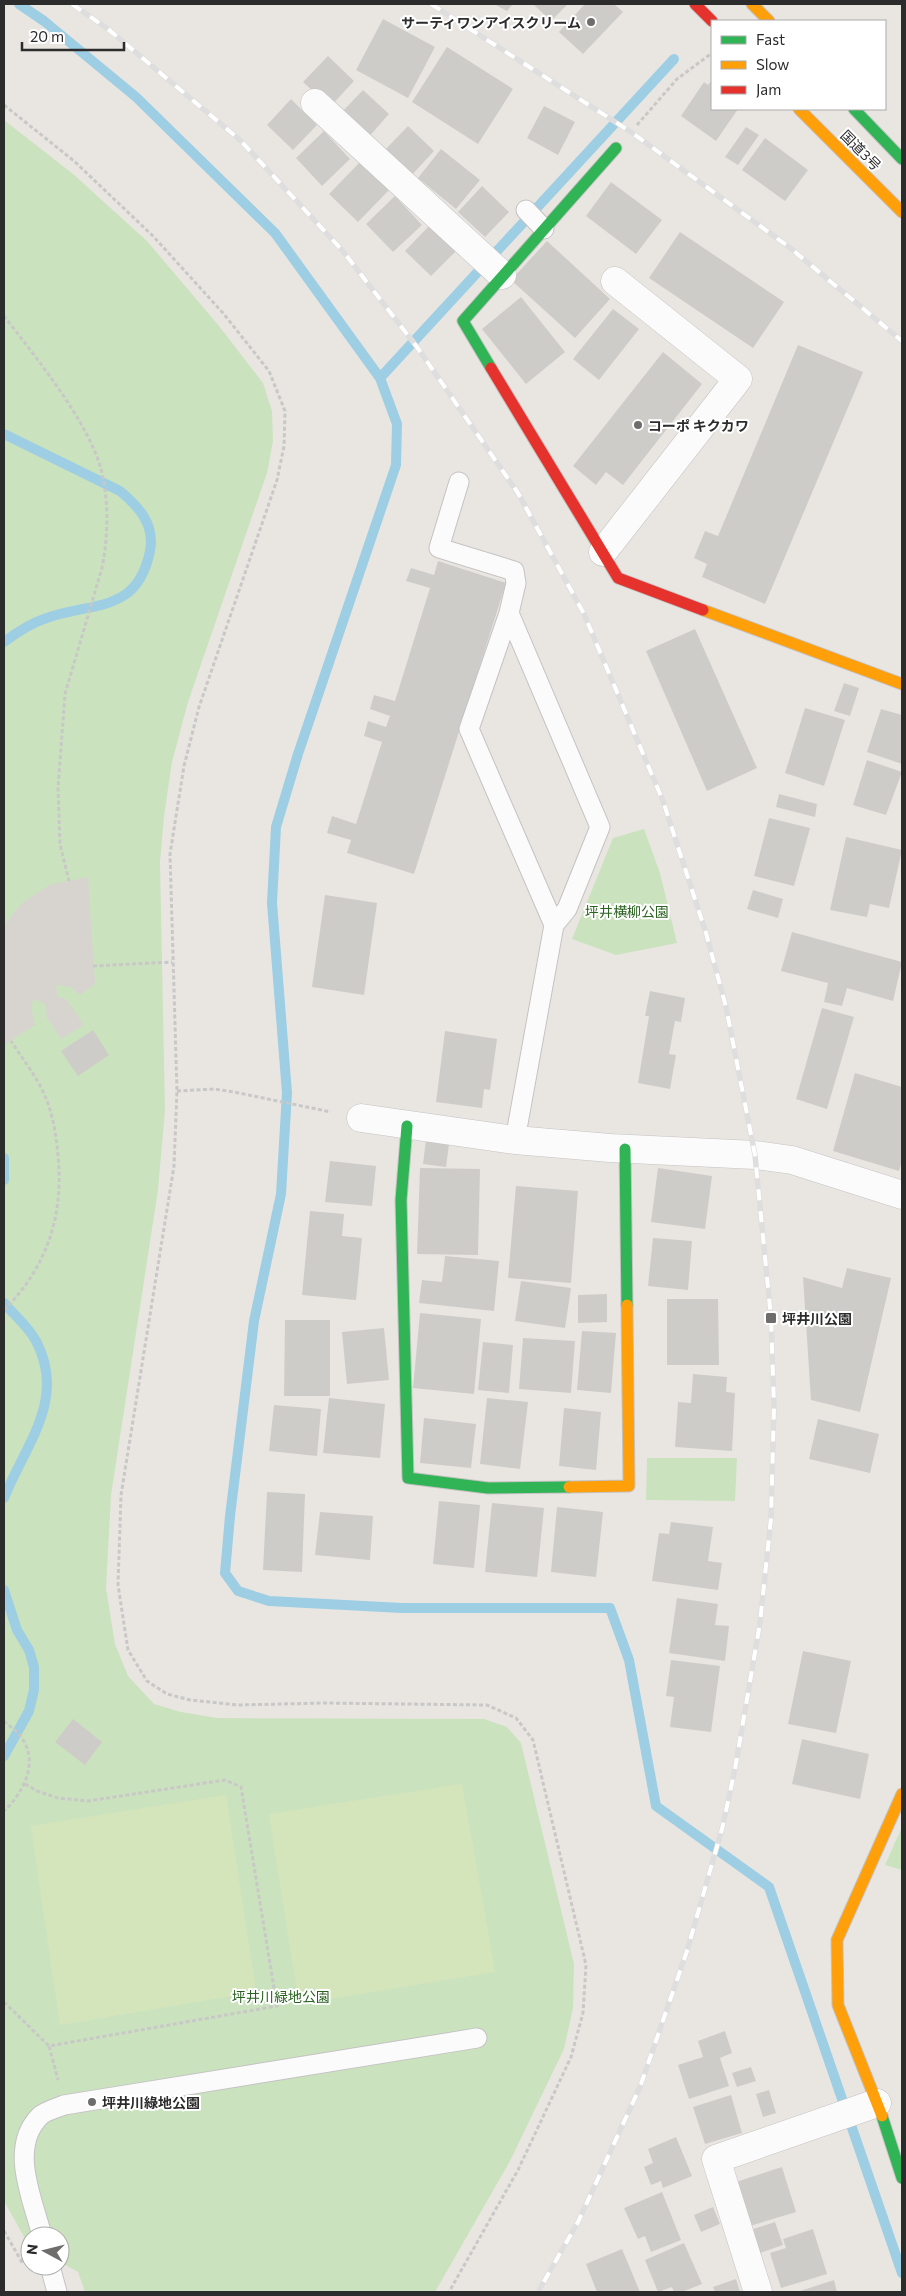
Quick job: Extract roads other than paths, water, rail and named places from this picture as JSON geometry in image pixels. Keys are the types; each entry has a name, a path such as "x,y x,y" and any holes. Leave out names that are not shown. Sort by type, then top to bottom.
{"main road":[{"path":"695,4 711,20"},
{"path":"752,4 768,20"},
{"name":"国道3号","path":"800,110 902,212"},
{"name":"国道3号","path":"855,110 902,159"},
{"path":"616,148 462,320 618,578 902,684"},
{"path":"407,1126 401,1200 408,1478 488,1488 629,1486 625,1149"},
{"path":"902,1794 837,1940 838,2005 866,2107 888,2130 902,2178"}],"street":[{"path":"315,103 502,275"},
{"path":"603,552 738,379 615,281"},
{"path":"361,1118 515,1140 625,1149 755,1155 792,1160 902,1195"},
{"path":"758,2292 716,2159 866,2107"}],"lane":[{"path":"526,210 544,228"},
{"path":"459,482 439,548 514,571 516,583 509,613 469,729 554,925"},
{"path":"509,613 600,828 568,909 554,925 515,1140"},
{"path":"40,2226 24,2164 26,2136 40,2115 64,2105 477,2038"},
{"path":"53,2276 57,2292"}],"waterway":[{"path":"19,4 44,21 136,97 275,233 380,378 397,424 396,465 298,754 276,827 272,903 287,1093 281,1194 254,1321 230,1516 225,1573 238,1591 269,1601 402,1608 610,1608 629,1660 656,1806 769,1887 902,2273"},
{"path":"380,378 674,59"},
{"path":"4,434 120,491 144,517 148,524 151,541 144,572 135,586 123,596 110,602 38,621 4,642"},
{"path":"4,1158 4,1180"},
{"path":"4,1303 36,1341 44,1363 47,1383 45,1403 40,1422 4,1498"},
{"path":"4,1590 17,1630 29,1650 34,1667 34,1690 29,1711 4,1756"}],"railway":[{"path":"72,4 108,29 240,140 342,250 417,347 518,493 584,614 663,801 706,933 726,1007 755,1155 771,1318 774,1406 771,1518 760,1623 735,1769 722,1829 687,1951 640,2087 578,2222 538,2292"},
{"path":"431,4 631,132 789,247 902,341"}],"place":[{"name":"サーティワンアイスクリーム","path":"591,22"},
{"name":"コーポ キクカワ","path":"638,425"},
{"name":"坪井川公園","path":"771,1318"},
{"name":"坪井川綠地公園","path":"92,2102"}],"park label":[{"name":"坪井横柳公園","path":"627,911"},
{"name":"坪井川緑地公園","path":"281,1996"}]}
